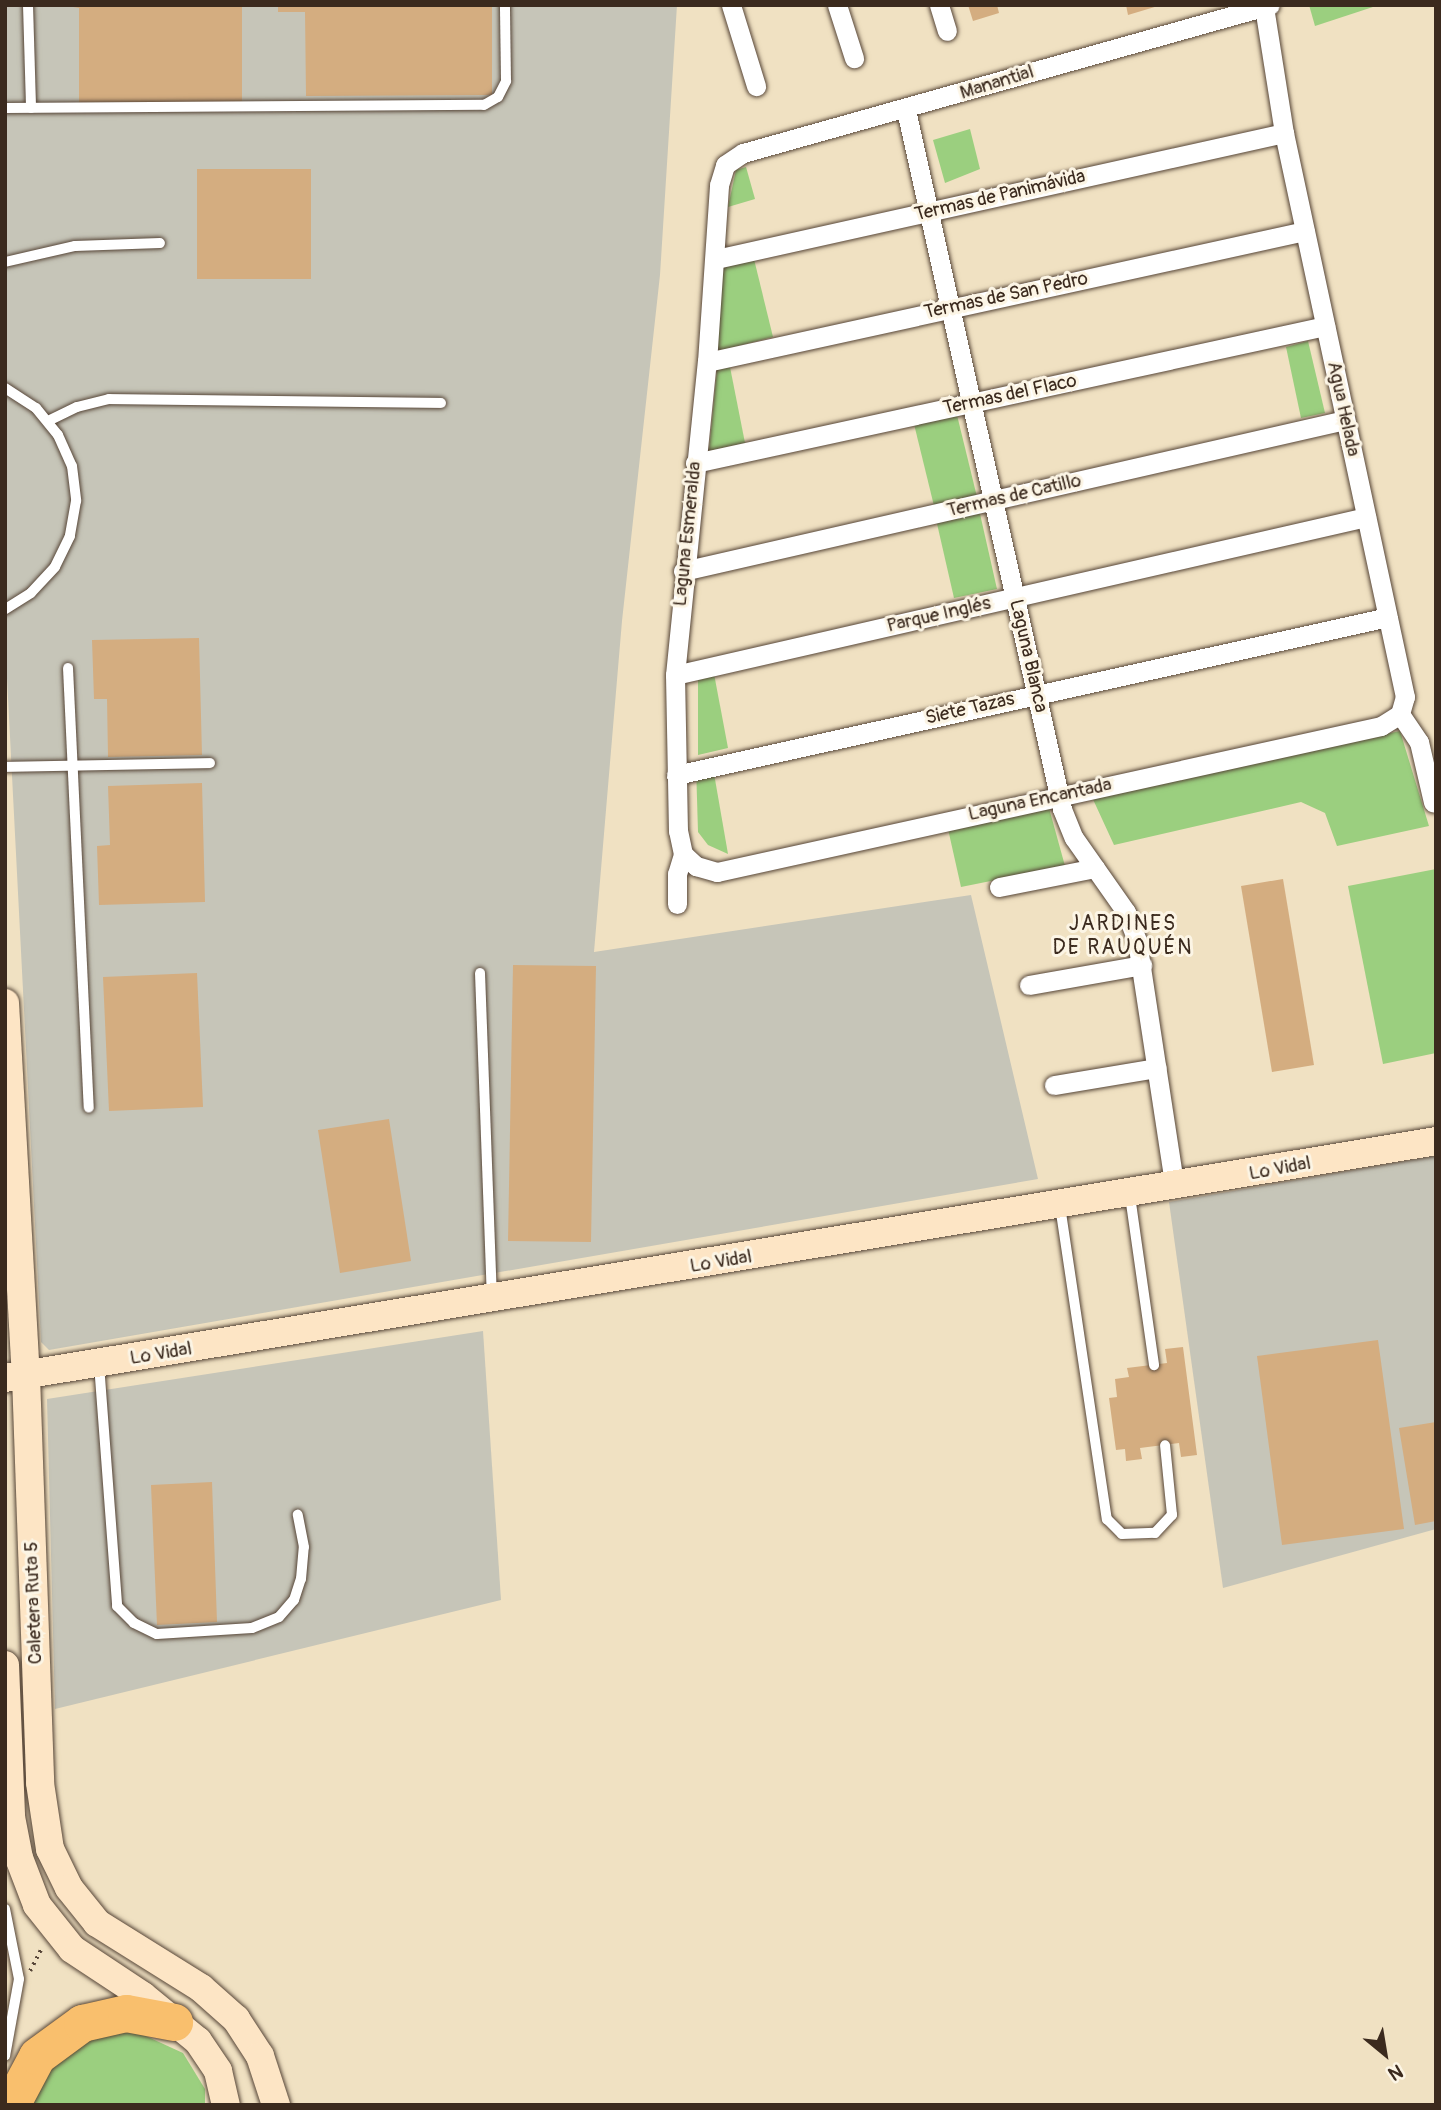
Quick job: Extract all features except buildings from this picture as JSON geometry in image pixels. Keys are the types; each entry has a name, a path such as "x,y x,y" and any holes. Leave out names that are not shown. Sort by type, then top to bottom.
{"highway":[{"path":"11,2105 37,2056 82,2023 127,2013 174,2022"}],"main road":[{"name":"Caletera Ruta 5","path":"5,1003 16,1377 40,1783 55,1861 68,1888 97,1923 201,1988 236,2019 260,2056 276,2105"},
{"name":"Lo Vidal","path":"16,1377 1175,1188 1436,1141"},
{"path":"5,1665 11,1817 19,1858 37,1905 72,1949 174,2022 210,2056 226,2105"}],"street":[{"path":"731,5 756,86"},
{"path":"837,5 854,58"},
{"path":"939,5 947,31"},
{"name":"Manantial","path":"725,165 743,153 906,110 1267,6"},
{"name":"Agua Helada","path":"1267,6 1284,133 1405,696 1400,715"},
{"name":"Laguna Blanca","path":"906,110 1059,796 1074,838 1126,912 1142,965 1175,1188"},
{"name":"Termas de Panimávida","path":"716,259 1284,133"},
{"name":"Laguna Esmeralda","path":"677,904 677,874 683,854 676,775 675,675 683,571 707,362 719,185 725,165"},
{"name":"Termas de San Pedro","path":"707,362 1305,231"},
{"name":"Termas del Flaco","path":"695,463 1325,326"},
{"name":"Termas de Catillo","path":"683,571 1345,420"},
{"name":"Parque Inglés","path":"675,675 1366,517"},
{"name":"Siete Tazas","path":"676,775 1388,617"},
{"path":"1400,715 1419,743 1433,802"},
{"name":"Laguna Encantada","path":"683,854 696,866 717,872 1381,726 1400,715"},
{"path":"999,887 1095,867"},
{"path":"1029,985 1142,965"},
{"path":"1054,1085 1157,1068"}],"lane":[{"path":"28,5 31,108"},
{"path":"5,108 484,105 498,97 506,81 505,5"},
{"path":"5,262 75,246 160,243"},
{"path":"5,388 48,421 72,466 74,519 55,567 31,593 5,610"},
{"path":"48,421 76,407 109,399 441,403"},
{"path":"68,668 89,1107"},
{"path":"5,767 210,763"},
{"path":"481,973 493,1299"},
{"path":"1130,1195 1154,1364"},
{"path":"1060,1206 1107,1519 1122,1534 1155,1533 1172,1515 1165,1445"},
{"path":"99,1364 117,1606 134,1622 158,1634 252,1628 279,1617 294,1600 301,1579 304,1547 299,1515"},
{"path":"5,1909 19,1979 5,2056"}],"shaded area":[{"path":"5,5 677,5 660,275 622,621 594,952 971,895 1038,1179 49,1350 41,1342 5,639"},
{"path":"1436,1156 1436,1529 1223,1588 1169,1202"},
{"path":"483,1331 501,1600 55,1709 47,1399"}],"green space":[{"path":"1309,5 1379,5 1315,26"},
{"path":"970,129 980,169 945,183 933,140"},
{"path":"746,167 755,199 728,207 736,170"},
{"path":"753,255 773,337 715,352 723,262"},
{"path":"1308,341 1325,413 1301,418 1286,347"},
{"path":"730,367 745,443 709,451 717,369"},
{"path":"956,411 978,501 935,510 913,420"},
{"path":"978,505 997,589 954,598 935,515"},
{"path":"712,663 728,748 698,755 698,665"},
{"path":"1400,731 1429,826 1337,846 1325,813 1301,802 1114,845 1091,795"},
{"path":"712,762 728,854 708,845 698,832 696,765"},
{"path":"1049,808 1065,866 961,887 948,829"},
{"path":"1436,869 1436,1053 1383,1064 1348,886"},
{"path":"94,2030 135,2031 183,2053 205,2089 205,2105 22,2105 28,2086"}],"district":[{"name":"JARDINES DE RAUQUÉN","path":"1123,936"}]}
